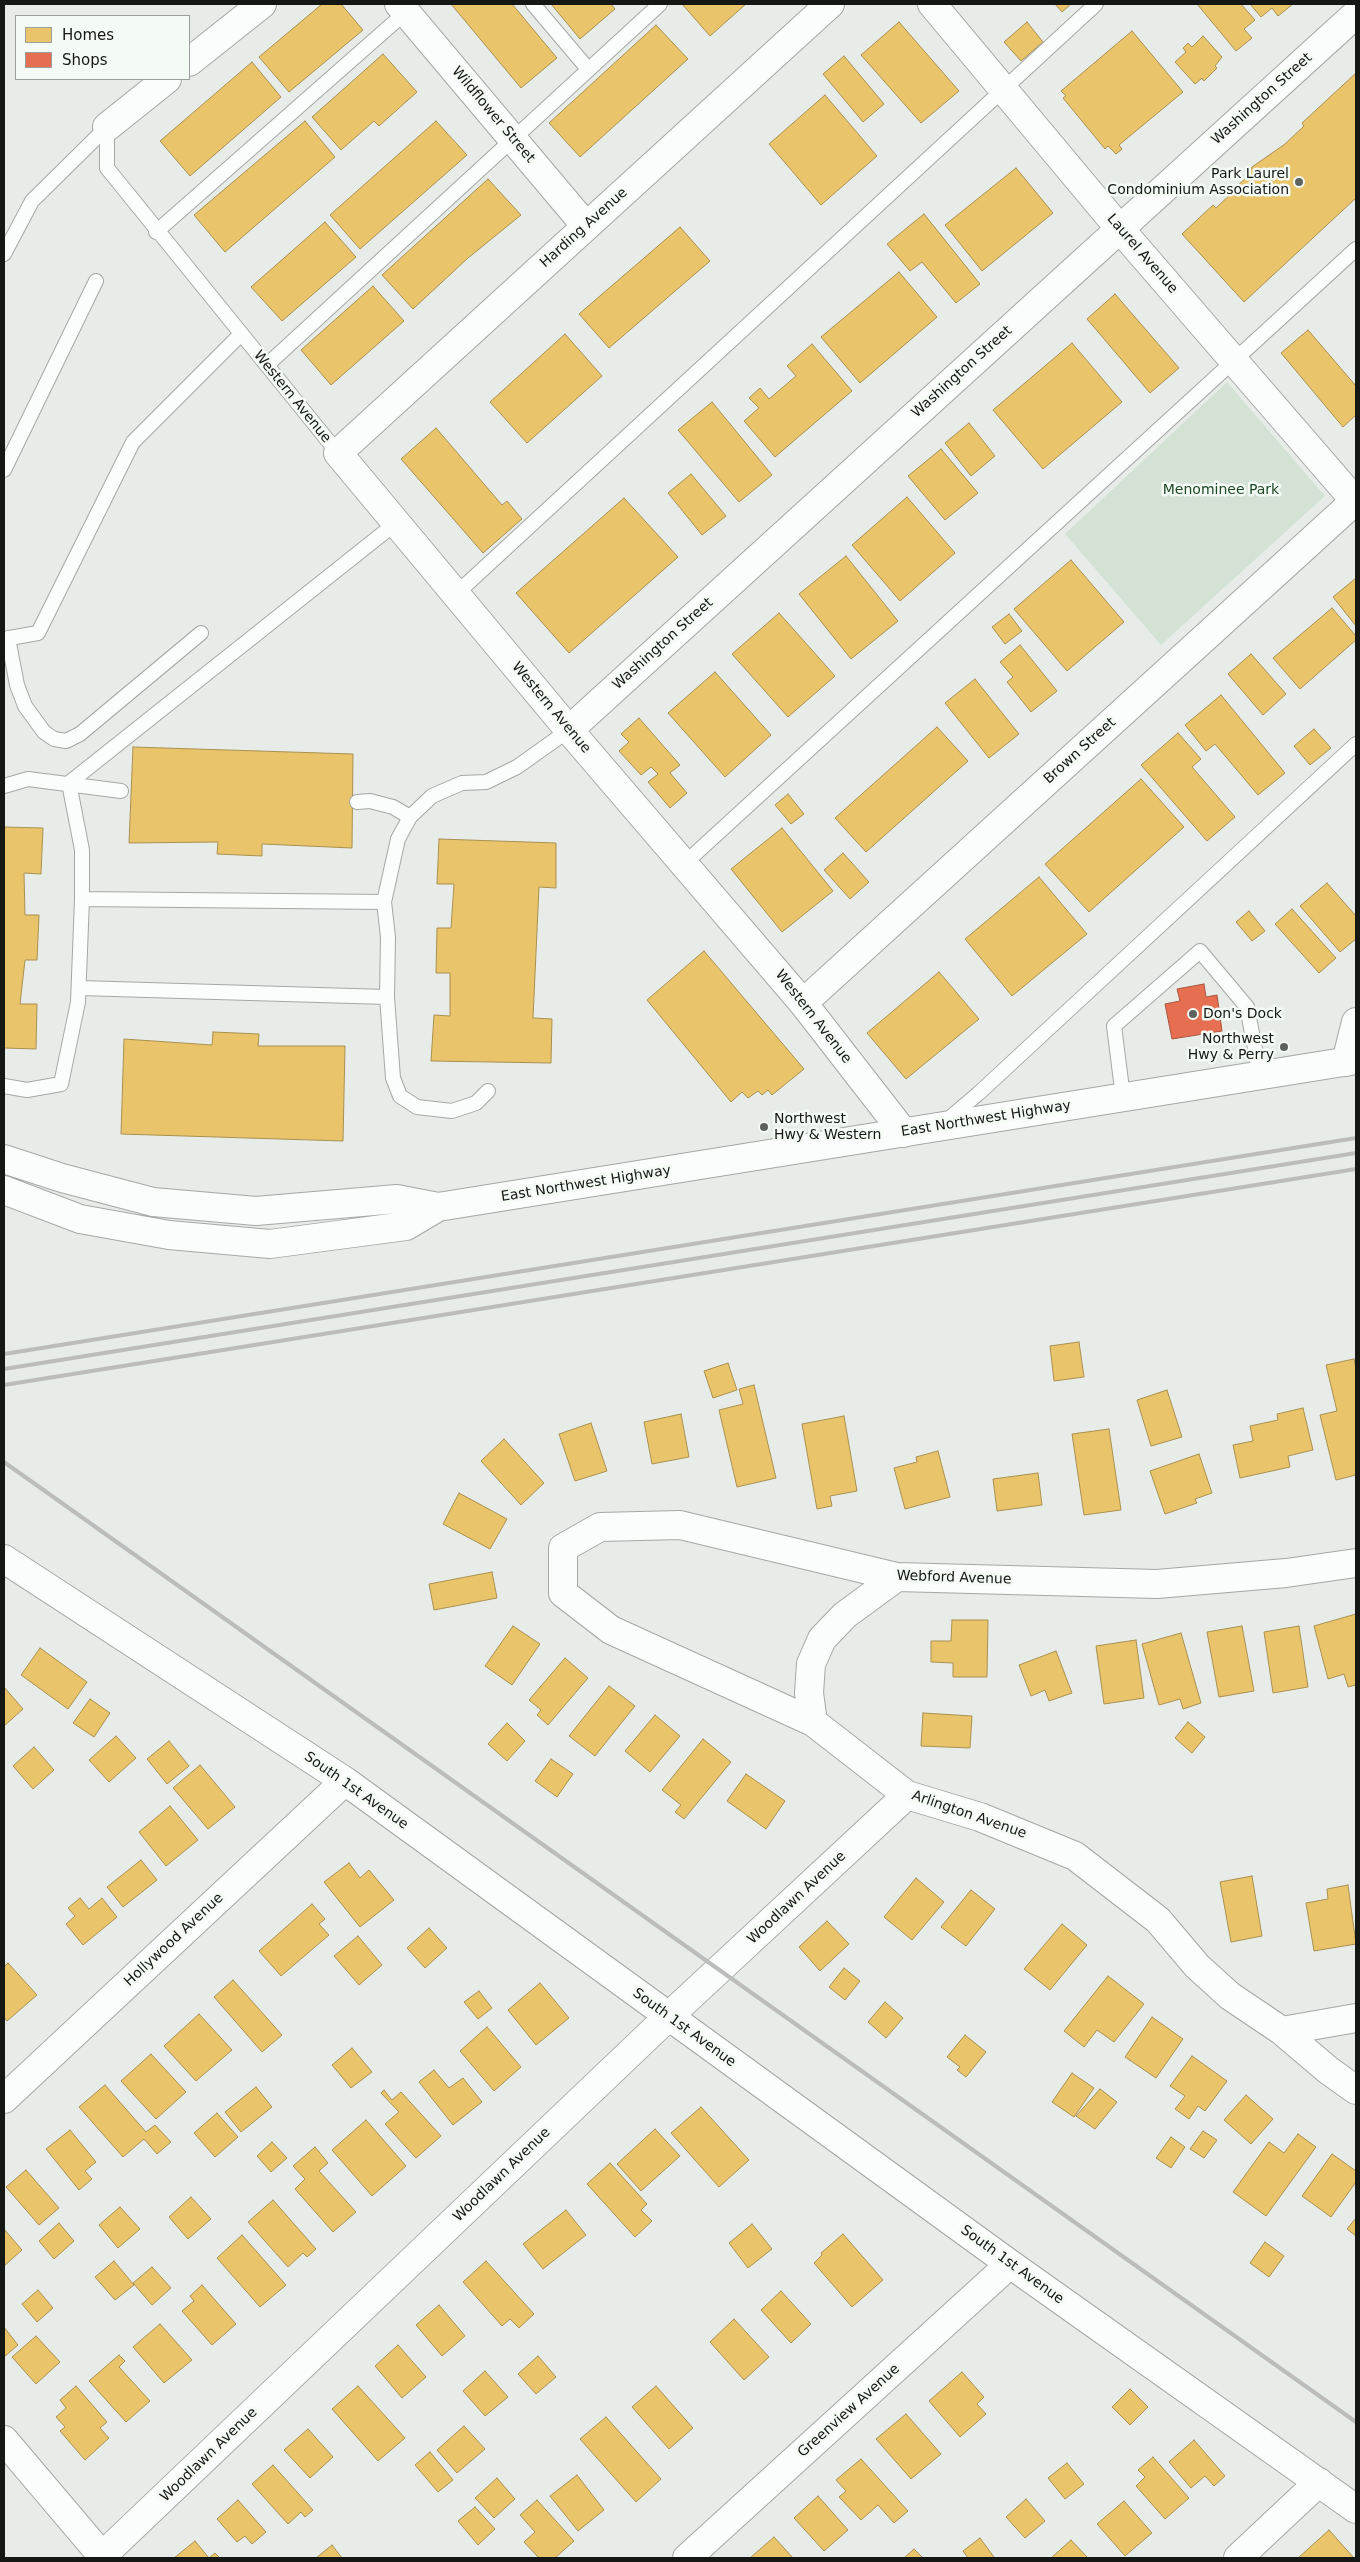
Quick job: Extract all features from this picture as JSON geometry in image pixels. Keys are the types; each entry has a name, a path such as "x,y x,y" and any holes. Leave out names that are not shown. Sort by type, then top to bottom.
{"street":[{"path":"190,61 261,4"},
{"name":"Laurel Avenue","path":"932,4 1120,229 1356,501"},
{"name":"Harding Avenue","path":"338,453 586,226 820,7"},
{"name":"Wildflower Street","path":"403,8 586,226"},
{"name":"Washington Street","path":"569,730 1356,14"},
{"path":"107,127 166,80"},
{"name":"Western Avenue","path":"338,453 569,730 804,1003 904,1133"},
{"name":"Brown Street","path":"804,1003 1356,501"},
{"path":"1351,1061 1356,1022"},
{"name":"East Northwest Highway","path":"4,1190 80,1220 169,1235 270,1244 406,1226 438,1208 1351,1061"},
{"name":"East Northwest Highway","path":"4,1159 62,1178 153,1202 256,1211 398,1200 438,1208"},
{"name":"Webford Avenue","path":"563,1548 600,1527 680,1525 898,1577 1158,1584 1286,1573 1356,1563"},
{"name":"Arlington Avenue","path":"563,1548 563,1593 611,1630 813,1722 907,1795 980,1817 1075,1856 1158,1920 1197,1966 1230,1996 1282,2031 1328,2070 1356,2090"},
{"name":"South 1st Avenue","path":"4,1558 345,1781 1010,2264 1356,2509"},
{"path":"813,1722 809,1693 811,1664 822,1638 845,1615 898,1577"},
{"name":"Hollywood Avenue","path":"4,2099 345,1781"},
{"name":"Woodlawn Avenue","path":"102,2558 668,2017 907,1795"},
{"path":"1282,2031 1356,2018"},
{"name":"Greenview Avenue","path":"687,2558 1010,2264"},
{"path":"4,2440 102,2558"},
{"path":"1247,2556 1319,2482"}],"lane":[{"path":"533,4 588,69"},
{"path":"267,365 660,4"},
{"path":"456,594 1096,4"},
{"path":"156,232 403,8"},
{"path":"4,254 32,202 107,127"},
{"name":"Western Avenue","path":"107,127 107,168 156,232 338,453"},
{"path":"684,864 1356,249"},
{"path":"4,470 96,281"},
{"path":"201,633 80,734 66,741 54,739 44,732 25,706 17,686 6,639 38,633 132,442 241,334"},
{"path":"69,783 396,523"},
{"path":"488,1091 476,1104 452,1111 417,1107 400,1096 393,1078 386,997 388,937 384,902 398,840 410,817 432,796 462,783 486,782 518,767 569,730"},
{"path":"938,1127 979,1093 1356,744"},
{"path":"4,786 28,779 121,791"},
{"path":"4,1086 27,1090 61,1084 78,1002 82,900 82,850 69,783"},
{"path":"357,802 370,801 392,807 410,817"},
{"path":"82,900 384,902"},
{"path":"1123,1097 1114,1026 1200,951 1247,1007 1260,1075"},
{"path":"79,988 386,997"}],"green space":[{"name":"Menominee Park","path":"1227,382 1325,496 1161,645 1065,534"}],"building: Homes":[{"path":"322,4 341,4 363,30 289,92 259,57"},
{"path":"451,4 512,4 557,58 521,88"},
{"path":"551,4 611,4 615,9 580,39"},
{"path":"682,4 746,4 710,36"},
{"path":"1055,4 1071,4 1062,12"},
{"path":"1197,4 1241,4 1255,20 1244,29 1252,38 1236,51"},
{"path":"1250,4 1293,4 1278,16 1272,8 1261,17"},
{"path":"899,22 959,91 921,123 861,55"},
{"path":"1027,22 1043,42 1021,61 1004,42"},
{"path":"656,25 688,59 580,157 549,123"},
{"path":"1132,31 1183,92 1119,145 1122,149 1116,154 1108,146 1105,149 1063,98 1066,96 1061,91"},
{"path":"1203,36 1222,57 1215,66 1217,68 1204,81 1202,78 1195,84 1175,62 1186,52 1183,48 1188,43 1192,47"},
{"path":"383,54 417,92 379,126 374,121 341,150 312,117"},
{"path":"844,56 884,104 863,122 823,74"},
{"path":"252,62 281,97 190,176 160,141"},
{"name":"Park Laurel Condominium Association","path":"1356,73 1356,198 1244,302 1182,234 1213,205 1216,208 1248,176 1252,167 1285,144 1304,126 1302,123"},
{"path":"825,95 877,156 821,205 769,144"},
{"path":"305,121 335,157 225,252 194,215"},
{"path":"436,121 467,155 360,249 330,215"},
{"path":"1016,168 1053,213 982,271 945,225"},
{"path":"488,179 521,215 468,258 413,309 382,275"},
{"path":"924,214 980,284 956,303 922,262 910,271 887,244"},
{"path":"325,222 356,257 282,321 251,287"},
{"path":"680,227 710,261 609,348 579,314"},
{"path":"899,272 937,317 860,383 821,337"},
{"path":"373,286 404,321 331,385 301,350"},
{"path":"1115,294 1179,368 1150,393 1087,319"},
{"path":"1308,330 1356,386 1356,415 1343,427 1281,353"},
{"path":"565,334 602,376 527,443 490,402"},
{"path":"1072,343 1122,402 1043,469 993,410"},
{"path":"812,344 852,391 775,457 744,421 759,408 749,398 760,388 769,399 796,376 787,366"},
{"path":"712,402 772,475 739,502 678,430"},
{"path":"969,423 995,456 971,476 945,443"},
{"path":"436,428 502,505 507,501 522,519 483,553 401,459"},
{"path":"941,449 978,493 945,520 908,476"},
{"path":"691,474 726,516 702,535 668,493"},
{"path":"907,497 955,553 900,601 852,545"},
{"path":"624,498 678,557 569,653 516,593"},
{"path":"846,556 898,621 851,659 799,594"},
{"path":"1071,560 1124,622 1067,671 1014,609"},
{"path":"1356,578 1356,626 1333,597"},
{"path":"1332,608 1356,636 1356,640 1300,689 1273,658"},
{"path":"779,613 835,676 788,717 732,654"},
{"path":"1009,614 1022,631 1005,644 992,627"},
{"path":"1020,645 1057,691 1031,712 1007,682 1013,677 1000,662"},
{"path":"1251,654 1286,694 1263,715 1228,674"},
{"path":"715,672 771,735 725,777 668,713"},
{"path":"975,679 1019,734 989,758 945,703"},
{"path":"1221,695 1285,773 1258,795 1215,744 1206,751 1185,725"},
{"path":"639,718 680,765 670,773 687,793 670,808 648,782 658,774 651,767 641,775 619,751 629,742 621,734"},
{"path":"937,727 968,761 866,852 835,818"},
{"path":"1314,729 1331,748 1310,765 1294,746"},
{"path":"1178,733 1201,759 1192,767 1235,817 1207,841 1141,765"},
{"path":"133,747 353,754 352,848 262,844 262,856 217,854 218,842 129,843"},
{"path":"1141,779 1184,827 1089,912 1045,864"},
{"path":"788,794 804,814 791,824 775,805"},
{"path":"4,827 43,828 41,874 24,873 25,915 39,915 37,960 25,960 20,1004 37,1004 36,1049 4,1048"},
{"path":"782,828 833,891 782,932 731,869"},
{"path":"439,839 556,843 556,888 539,887 533,1018 552,1019 551,1063 431,1061 434,1015 450,1016 450,973 436,973 437,928 451,928 454,884 437,884"},
{"path":"843,853 869,882 850,899 824,870"},
{"path":"1039,877 1087,934 1012,996 965,939"},
{"path":"1327,883 1356,916 1356,939 1340,952 1300,906"},
{"path":"1292,909 1336,958 1319,973 1275,924"},
{"path":"1249,911 1265,931 1252,941 1236,922"},
{"path":"704,951 804,1069 772,1095 768,1090 762,1095 758,1091 748,1098 742,1092 731,1102 647,1000"},
{"path":"939,972 979,1019 906,1079 867,1033"},
{"path":"213,1032 259,1034 258,1046 345,1046 343,1141 121,1134 124,1039 212,1045"},
{"path":"1079,1342 1084,1377 1054,1381 1050,1346"},
{"path":"1354,1359 1356,1369 1356,1475 1336,1480 1320,1415 1337,1411 1326,1365"},
{"path":"728,1363 737,1390 713,1398 704,1371"},
{"path":"754,1385 776,1478 737,1487 719,1410 743,1404 739,1389"},
{"path":"1167,1390 1182,1437 1151,1446 1137,1400"},
{"path":"1303,1408 1313,1450 1288,1456 1290,1467 1240,1478 1233,1445 1253,1441 1250,1426 1278,1420 1277,1414"},
{"path":"681,1414 689,1457 652,1464 644,1422"},
{"path":"844,1416 857,1491 830,1496 832,1506 817,1509 802,1424"},
{"path":"591,1423 607,1471 575,1481 559,1434"},
{"path":"1109,1429 1121,1510 1084,1515 1072,1434"},
{"path":"504,1439 544,1483 521,1505 481,1461"},
{"path":"938,1451 950,1497 905,1509 894,1468 917,1462 916,1457"},
{"path":"1199,1454 1212,1493 1195,1499 1197,1503 1165,1514 1150,1471"},
{"path":"1038,1473 1042,1505 997,1511 993,1479"},
{"path":"459,1493 507,1519 490,1549 443,1524"},
{"path":"492,1572 497,1598 434,1610 429,1584"},
{"path":"1356,1614 1356,1685 1348,1687 1344,1674 1328,1679 1314,1626"},
{"path":"952,1620 988,1620 987,1677 953,1677 953,1663 931,1662 931,1641 951,1641"},
{"path":"513,1626 540,1644 512,1685 485,1666"},
{"path":"1242,1626 1254,1691 1219,1697 1207,1632"},
{"path":"1299,1626 1308,1687 1273,1693 1264,1632"},
{"path":"1181,1633 1201,1703 1183,1709 1180,1699 1159,1705 1142,1644"},
{"path":"1136,1640 1144,1698 1104,1704 1096,1646"},
{"path":"40,1648 87,1682 68,1709 21,1675"},
{"path":"1056,1651 1072,1693 1049,1701 1045,1690 1031,1696 1019,1665"},
{"path":"565,1658 588,1678 548,1725 537,1715 541,1710 529,1700"},
{"path":"609,1686 635,1706 595,1756 569,1736"},
{"path":"4,1687 23,1709 4,1726"},
{"path":"90,1699 110,1713 94,1737 73,1723"},
{"path":"923,1713 972,1716 970,1748 921,1746"},
{"path":"655,1715 680,1736 650,1772 625,1751"},
{"path":"1188,1722 1205,1737 1192,1753 1175,1738"},
{"path":"507,1723 525,1741 507,1761 488,1744"},
{"path":"116,1736 136,1758 109,1782 89,1760"},
{"path":"703,1739 731,1762 684,1819 675,1812 681,1805 662,1790"},
{"path":"169,1741 189,1766 167,1784 147,1759"},
{"path":"34,1747 54,1770 33,1789 13,1766"},
{"path":"551,1759 573,1774 557,1797 535,1781"},
{"path":"200,1765 235,1807 208,1829 173,1788"},
{"path":"746,1774 785,1801 766,1829 727,1801"},
{"path":"170,1806 198,1840 166,1866 139,1832"},
{"path":"141,1860 157,1880 123,1907 107,1887"},
{"path":"349,1863 360,1878 369,1870 394,1900 360,1927 324,1882"},
{"path":"1252,1876 1262,1936 1231,1942 1220,1882"},
{"path":"916,1878 944,1902 912,1940 884,1917"},
{"path":"1348,1885 1356,1944 1314,1951 1306,1903 1328,1899 1327,1889"},
{"path":"971,1890 995,1909 966,1946 941,1927"},
{"path":"80,1898 89,1909 102,1898 117,1917 83,1945 66,1924 75,1916 68,1908"},
{"path":"312,1904 325,1919 319,1924 329,1935 281,1976 259,1951"},
{"path":"827,1921 849,1944 820,1971 799,1947"},
{"path":"1062,1924 1087,1945 1050,1990 1024,1969"},
{"path":"429,1928 447,1948 425,1968 407,1948"},
{"path":"358,1936 382,1965 359,1985 334,1956"},
{"path":"8,1963 37,1995 7,2021 4,2017 4,1967"},
{"path":"844,1968 860,1981 845,2000 829,1987"},
{"path":"1108,1976 1144,2004 1114,2042 1097,2030 1084,2047 1064,2031"},
{"path":"233,1980 282,2035 262,2052 214,1997"},
{"path":"540,1983 569,2018 536,2045 508,2010"},
{"path":"479,1991 492,2008 478,2019 464,2002"},
{"path":"885,2002 903,2018 886,2038 868,2022"},
{"path":"199,2014 232,2050 196,2081 164,2046"},
{"path":"1152,2017 1183,2039 1156,2078 1125,2057"},
{"path":"487,2027 521,2067 494,2091 460,2051"},
{"path":"965,2035 986,2052 966,2077 957,2070 960,2067 947,2057"},
{"path":"352,2048 372,2072 351,2088 332,2065"},
{"path":"151,2054 186,2092 156,2119 121,2081"},
{"path":"1192,2056 1227,2081 1205,2111 1198,2106 1189,2119 1175,2109 1185,2096 1170,2086"},
{"path":"434,2070 449,2088 463,2078 482,2102 453,2125 419,2082"},
{"path":"1072,2073 1094,2088 1074,2117 1052,2102"},
{"path":"105,2085 146,2132 155,2125 171,2142 157,2154 144,2139 123,2157 79,2107"},
{"path":"256,2087 272,2107 241,2132 225,2112"},
{"path":"1100,2089 1117,2102 1095,2129 1076,2116"},
{"path":"384,2090 392,2100 401,2092 441,2136 416,2158 385,2124 399,2112 381,2093"},
{"path":"1246,2095 1273,2119 1251,2144 1224,2120"},
{"path":"701,2107 749,2160 719,2187 671,2133"},
{"path":"217,2113 238,2137 215,2157 194,2133"},
{"path":"366,2120 406,2166 372,2196 332,2150"},
{"path":"655,2129 680,2156 641,2191 617,2164"},
{"path":"70,2130 96,2162 85,2171 92,2179 79,2190 46,2149"},
{"path":"1203,2131 1217,2140 1204,2158 1190,2149"},
{"path":"1298,2134 1316,2147 1266,2216 1233,2192 1269,2142 1284,2153"},
{"path":"1171,2137 1185,2147 1171,2168 1156,2158"},
{"path":"272,2142 287,2158 271,2172 257,2156"},
{"path":"315,2147 328,2163 319,2171 356,2212 333,2232 295,2189 305,2179 293,2166"},
{"path":"1332,2154 1356,2171 1356,2182 1331,2217 1302,2196"},
{"path":"610,2163 647,2204 641,2210 652,2221 635,2237 587,2184"},
{"path":"26,2170 59,2208 39,2225 6,2187"},
{"path":"191,2197 211,2219 188,2239 169,2217"},
{"path":"273,2200 316,2249 307,2257 303,2253 288,2267 248,2222"},
{"path":"120,2207 140,2229 118,2248 99,2225"},
{"path":"566,2210 586,2235 543,2269 523,2244"},
{"path":"1356,2218 1356,2236 1347,2229"},
{"path":"59,2223 74,2241 54,2259 39,2241"},
{"path":"752,2224 772,2249 748,2268 729,2243"},
{"path":"4,2229 22,2250 4,2266"},
{"path":"843,2234 883,2280 852,2307 814,2263 822,2255 821,2253"},
{"path":"242,2235 286,2285 260,2307 217,2258"},
{"path":"1265,2242 1284,2256 1269,2277 1250,2263"},
{"path":"114,2261 134,2285 115,2300 95,2277"},
{"path":"486,2261 534,2314 519,2328 510,2319 502,2326 463,2282"},
{"path":"152,2267 171,2288 152,2305 133,2283"},
{"path":"202,2285 236,2324 212,2345 182,2311 194,2301 190,2296"},
{"path":"38,2290 53,2308 37,2322 22,2304"},
{"path":"781,2291 811,2324 791,2343 761,2310"},
{"path":"439,2305 465,2336 442,2356 416,2325"},
{"path":"734,2319 769,2357 744,2380 710,2342"},
{"path":"160,2324 192,2360 164,2383 133,2347"},
{"path":"4,2327 18,2345 4,2357"},
{"path":"36,2336 60,2362 36,2384 12,2357"},
{"path":"398,2345 426,2377 402,2398 375,2366"},
{"path":"119,2355 125,2361 119,2367 150,2401 126,2422 89,2381"},
{"path":"538,2356 556,2377 536,2394 518,2374"},
{"path":"485,2371 508,2397 485,2416 463,2391"},
{"path":"962,2372 984,2397 977,2404 986,2414 960,2437 929,2401"},
{"path":"76,2386 107,2422 100,2428 109,2438 85,2460 60,2431 65,2427 56,2417 66,2408 60,2400"},
{"path":"358,2386 405,2438 378,2461 332,2409"},
{"path":"656,2386 693,2428 669,2449 632,2407"},
{"path":"1130,2389 1148,2407 1130,2425 1112,2407"},
{"path":"906,2414 941,2454 911,2479 876,2439"},
{"path":"606,2417 661,2479 636,2502 580,2439"},
{"path":"464,2426 485,2449 457,2473 437,2450"},
{"path":"308,2429 333,2457 310,2478 284,2450"},
{"path":"1194,2440 1225,2476 1214,2486 1205,2476 1191,2488 1169,2462"},
{"path":"430,2452 453,2480 438,2492 415,2465"},
{"path":"1153,2457 1189,2498 1165,2519 1136,2486 1145,2477 1138,2470"},
{"path":"861,2459 908,2511 894,2523 878,2505 861,2520 839,2497 846,2491 836,2480"},
{"path":"1067,2463 1084,2484 1065,2499 1048,2478"},
{"path":"273,2465 313,2510 305,2517 301,2512 288,2524 252,2484"},
{"path":"577,2475 604,2510 578,2531 550,2496"},
{"path":"497,2478 515,2499 494,2518 475,2498"},
{"path":"818,2496 848,2530 824,2551 794,2518"},
{"path":"1026,2499 1045,2521 1025,2538 1006,2517"},
{"path":"238,2500 266,2532 252,2544 245,2536 237,2542 217,2519"},
{"path":"537,2500 574,2541 555,2558 539,2558 524,2542 535,2532 520,2515"},
{"path":"1124,2501 1152,2533 1125,2556 1097,2524"},
{"path":"475,2507 495,2529 478,2545 458,2521"},
{"path":"1329,2530 1354,2558 1298,2558"},
{"path":"774,2537 793,2558 750,2558"},
{"path":"980,2538 994,2557 968,2558 963,2551"},
{"path":"1071,2540 1088,2558 1051,2558"},
{"path":"195,2541 209,2558 174,2558"},
{"path":"332,2545 342,2558 316,2558"},
{"path":"914,2549 923,2558 904,2558"},
{"path":"215,2553 220,2558 209,2558"}],"building: Shops":[{"name":"Don's Dock","path":"1204,984 1206,997 1217,995 1222,1031 1172,1039 1165,1004 1180,1001 1177,989"}],"railway":[{"path":"4,1354 1356,1138"},
{"path":"4,1369 1356,1153"},
{"path":"4,1385 1356,1169"},
{"path":"4,1462 1356,2422"}],"place":[{"name":"Park Laurel Condominium Association","path":"1299,182"},
{"name":"Don's Dock","path":"1193,1014"},
{"name":"Northwest Hwy & Perry","path":"1284,1047"},
{"name":"Northwest Hwy & Western","path":"764,1127"}]}
